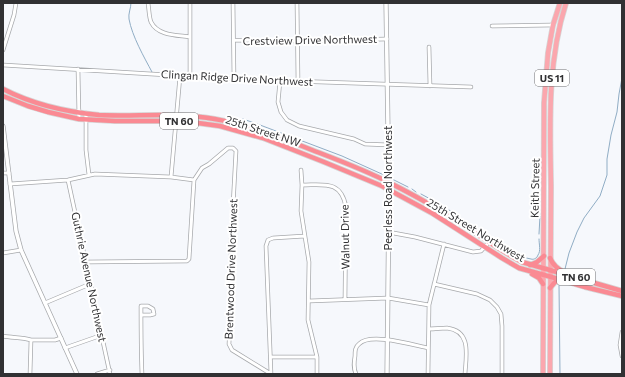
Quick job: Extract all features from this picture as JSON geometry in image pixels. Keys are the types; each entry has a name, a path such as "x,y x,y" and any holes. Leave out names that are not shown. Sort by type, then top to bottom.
{"highway":[{"name":"25th Street NW","path":"3,89 17,96 46,106 79,112 100,115 176,115 210,118 248,127 341,161 389,183"},
{"name":"25th Street NW","path":"3,96 48,112 86,120 115,122 176,121 220,126 262,138 349,173"},
{"name":"25th Street Northwest","path":"349,173 389,190 432,213 515,266 585,287 622,296"},
{"name":"25th Street Northwest","path":"389,183 443,212 510,256 522,262 622,291"},
{"path":"530,265 537,262 544,256"},
{"path":"550,258 559,270 576,277"},
{"path":"529,271 539,278 543,284"},
{"path":"550,288 555,282 562,280"}],"main road":[{"name":"Keith Street","path":"544,374 543,268 545,80 553,25 563,3"},
{"name":"Keith Street","path":"550,374 550,102 552,67 563,3"},
{"path":"555,20 553,38 556,42"},
{"path":"547,64 553,61"},
{"path":"545,80 552,67"},
{"path":"544,103 548,99 551,87"},
{"path":"544,118 547,119 548,122 550,143"},
{"path":"544,374 549,368 550,361"}],"street":[{"path":"3,50 14,15 16,3"},
{"path":"148,3 151,21 157,29 162,32 190,37"},
{"path":"190,3 190,77"},
{"path":"233,3 234,79"},
{"path":"296,3 298,81"},
{"name":"Peerless Road Northwest","path":"386,3 389,183 387,374"},
{"path":"492,26 553,25"},
{"name":"Crestview Drive Northwest","path":"234,40 386,39"},
{"path":"429,47 430,86"},
{"name":"Clingan Ridge Drive Northwest","path":"3,65 190,77 472,87"},
{"path":"78,70 79,119"},
{"path":"171,177 180,76"},
{"path":"280,81 278,102 281,112 287,120 299,126 354,138 365,144 388,145"},
{"path":"545,87 551,87"},
{"path":"86,113 86,150 89,175"},
{"path":"3,126 16,231 21,250 77,374"},
{"name":"Brentwood Drive Northwest","path":"194,180 202,168 228,148 233,148 236,150 231,242 229,344 232,350 271,374"},
{"path":"301,170 301,211 309,262 308,320 317,357 317,374"},
{"path":"3,173 8,173"},
{"path":"10,184 68,180 95,174 171,177 194,180 189,259 187,261 86,262"},
{"name":"Guthrie Avenue Northwest","path":"68,180 110,374"},
{"name":"Walnut Drive","path":"302,185 334,186 339,190 345,200 345,300"},
{"path":"388,232 473,252 481,250 489,242"},
{"path":"271,374 266,246 268,240 273,238 304,236"},
{"path":"428,374 429,305 444,244"},
{"path":"3,253 21,250"},
{"path":"45,303 90,284"},
{"path":"434,284 477,294 490,300 497,308 501,314 502,326 502,374"},
{"path":"309,301 388,298 429,305"},
{"path":"141,315 154,314 153,308 141,306 141,315 142,374"},
{"path":"543,324 550,324"},
{"path":"429,329 447,328 457,331 462,335 466,342 465,374"},
{"path":"622,332 620,345 622,356"},
{"path":"65,348 102,335"},
{"path":"3,336 31,340 55,340 61,338"},
{"path":"356,374 354,366 356,349 363,341 369,339 387,340 428,348"},
{"path":"30,374 31,340"},
{"path":"271,357 317,357"},
{"path":"97,374 110,370"}],"waterway":[{"path":"131,3 129,17 131,26 152,72"},
{"path":"565,269 577,232 584,218 600,196 607,175 607,159 617,112 622,78"},
{"path":"243,119 342,156 384,175"},
{"path":"392,179 408,187"},
{"path":"412,189 416,192"},
{"path":"421,194 434,201"},
{"path":"438,204 444,207"},
{"path":"449,210 488,236"},
{"path":"539,234 540,216 541,217"},
{"path":"493,239 517,254 532,259 536,258 539,253 539,239"},
{"path":"559,284 560,374"}]}
